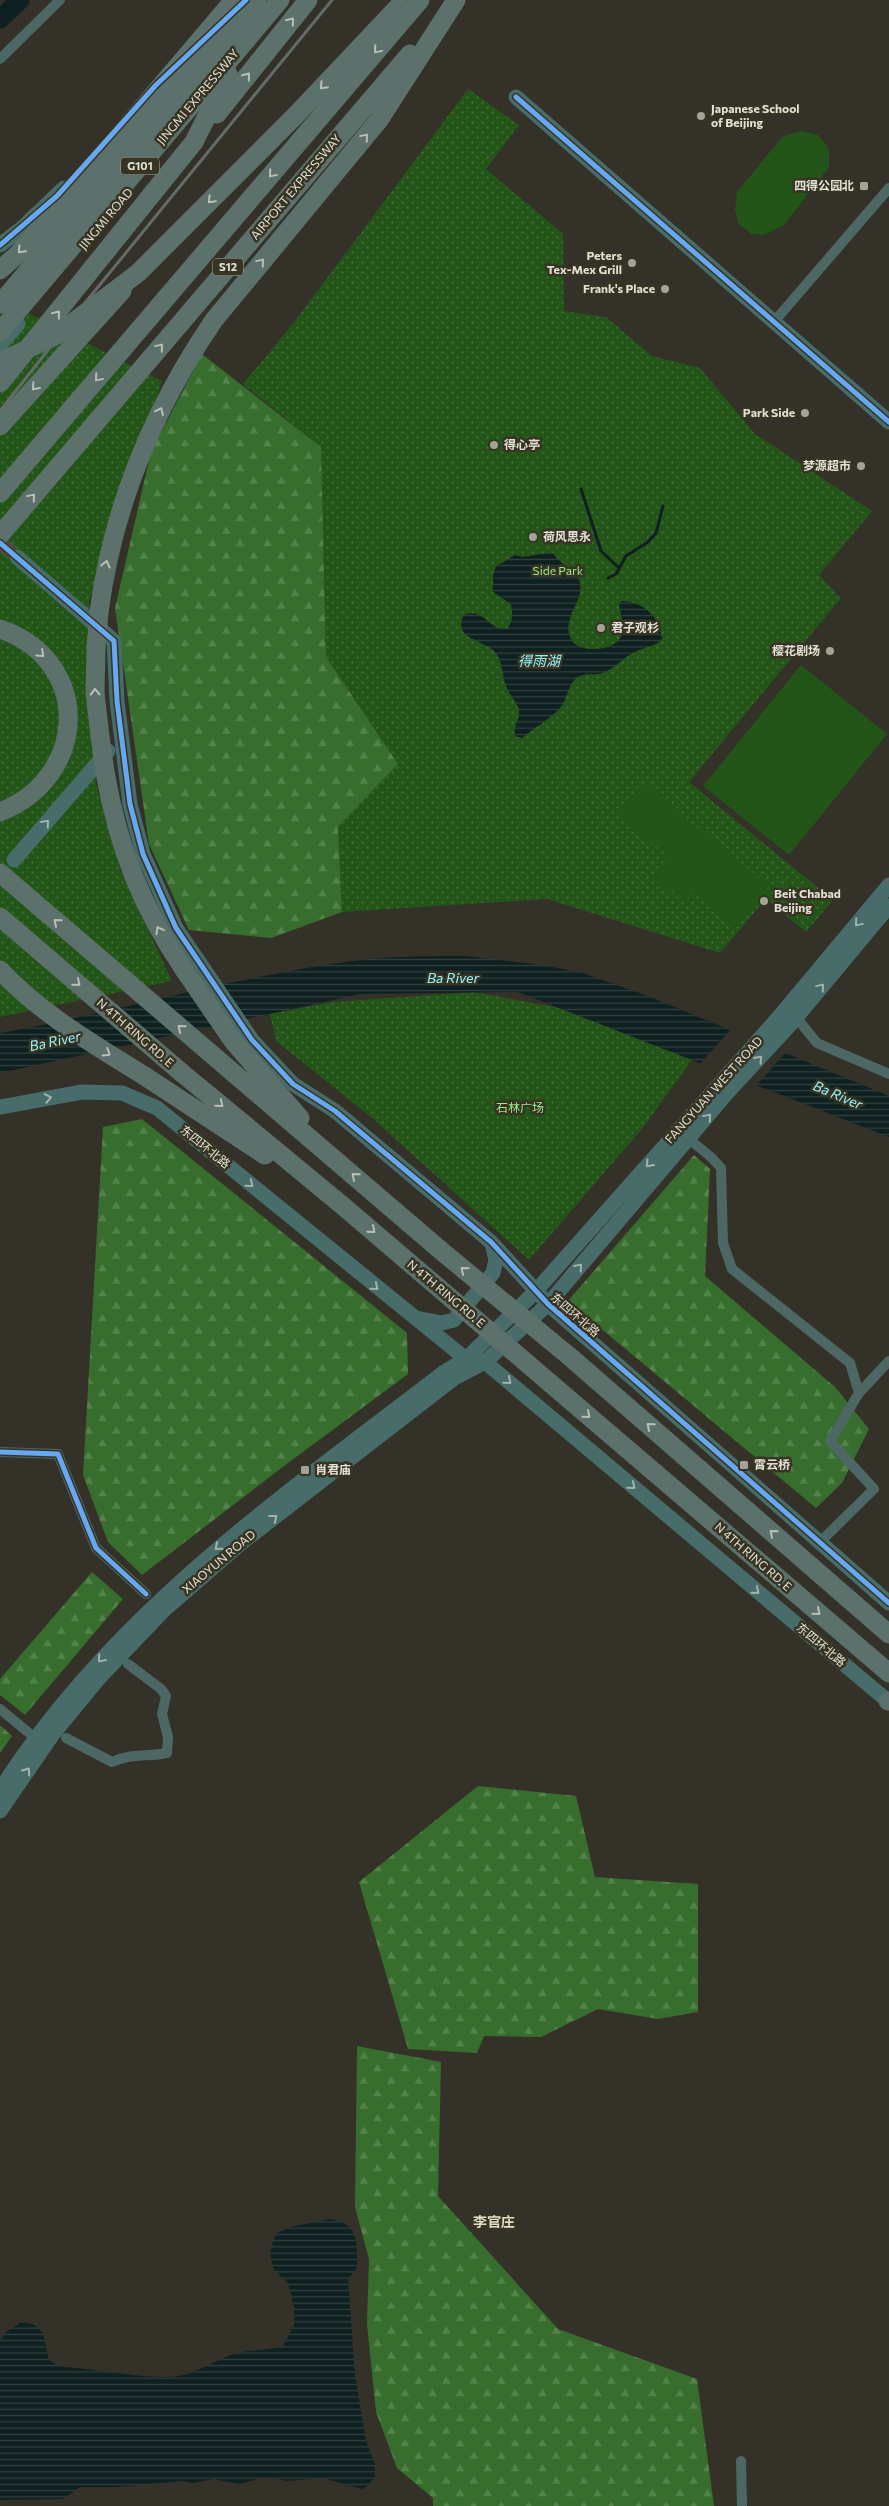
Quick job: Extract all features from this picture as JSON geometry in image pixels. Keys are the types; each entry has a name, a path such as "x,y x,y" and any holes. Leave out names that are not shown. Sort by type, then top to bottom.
{"highway":[{"path":"0,270 19,253 234,0"},
{"name":"JINGMI EXPRESSWAY","path":"3,297 257,0"},
{"name":"JINGMI EXPRESSWAY","path":"0,332 280,0"},
{"path":"0,383 8,364 194,142 308,0"},
{"path":"0,426 138,273 295,116 405,0"},
{"name":"S12","path":"0,493 420,0"},
{"path":"332,1157 233,1041 194,969 162,936 131,873 110,801 100,736 95,693 99,612 105,569 126,493 154,423 190,355 214,320 379,120 456,0"},
{"name":"AIRPORT EXPRESSWAY","path":"0,534 456,0"},
{"path":"194,142 228,74"},
{"path":"8,364 55,336 138,273"},
{"path":"0,629 17,635 44,655 57,672 67,695 69,712 68,729 63,750 56,767 44,784 30,796 0,812"},
{"path":"0,873 445,1254 569,1356 889,1634"},
{"name":"N 4TH RING RD. E","path":"0,917 182,1073 343,1206 889,1673"},
{"path":"0,970 7,979 26,995 85,1039 343,1206"}],"street":[{"path":"0,59 60,0"},
{"path":"0,245 57,196 156,86 246,0"},
{"name":"G101","path":"3,297 251,0"},
{"name":"JINGMI ROAD","path":"0,346 288,0"},
{"path":"516,97 773,323 889,422"},
{"path":"773,323 889,188"},
{"name":"东四环北路","path":"17,557 114,641 121,737 130,804 143,854 194,969 252,1040 293,1084 335,1111 491,1242 548,1304 889,1603"},
{"path":"14,860 121,737"},
{"name":"FANGYUAN WEST ROAD","path":"788,1020 889,885"},
{"name":"FANGYUAN WEST ROAD","path":"466,1359 535,1292 788,1020 889,906"},
{"path":"788,1020 817,1043 889,1074"},
{"name":"FANGYUAN WEST ROAD","path":"484,1362 548,1304 689,1139 722,1090"},
{"name":"东四环北路","path":"0,1107 82,1092 122,1093 157,1108 466,1359 484,1362 889,1701"},
{"path":"689,1139 711,1156 721,1168 723,1244 732,1269 850,1362 859,1394"},
{"path":"412,1317 442,1323 454,1320 493,1273 496,1260 491,1242"},
{"name":"XIAOYUN ROAD","path":"0,1790 34,1737 105,1654 165,1594 232,1536 443,1373 466,1359"},
{"path":"820,1542 874,1489 830,1441 859,1394 889,1360"},
{"name":"XIAOYUN ROAD","path":"0,1811 53,1734 100,1678 142,1632 197,1578 453,1379 484,1362"},
{"path":"0,1452 58,1454 96,1548 146,1594"},
{"path":"66,1738 112,1762 125,1756 150,1757 167,1753 168,1737 162,1714 166,1696 161,1689 128,1664"},
{"path":"0,1709 34,1737"},
{"path":"741,2462 742,2506"}],"green space":[{"name":"Side Park","path":"468,89 519,125 486,169 563,234 564,311 606,317 652,356 700,368 755,434 872,511 819,575 841,598 689,782 833,900 806,932 766,899 720,953 547,899 342,912 338,827 398,764 326,657 321,447 243,384 295,321"},
{"path":"802,131 818,135 829,149 829,167 784,225 764,235 751,234 739,224 735,210 737,192 783,136"},
{"path":"0,299 162,381 89,602 96,783 121,871 172,981 0,1017"},
{"path":"202,354 321,447 326,657 398,764 338,827 342,912 271,938 189,930 149,844 115,608 151,452"},
{"path":"801,665 887,734 789,855 703,786"},
{"path":"642,783 769,886 736,927 693,892 684,902 653,876 668,856 616,813"},
{"name":"石林广场","path":"475,992 575,1011 697,1053 641,1130 529,1260 371,1117 276,1041 270,1014 333,1002"},
{"path":"142,1119 407,1333 408,1374 142,1575 108,1542 83,1475 103,1127"},
{"path":"694,1155 710,1169 705,1276 835,1387 869,1429 842,1483 816,1508 568,1301"},
{"path":"92,1572 123,1599 25,1715 0,1695 0,1679"},
{"path":"0,1725 12,1736 0,1753"},
{"path":"478,1786 576,1796 595,1877 698,1884 698,2012 658,2019 598,2009 541,2037 484,2036 477,2053 408,2049 359,1882"},
{"path":"357,2046 441,2062 438,2196 558,2329 697,2379 714,2506 433,2506 433,2498 397,2468 376,2412 367,2324 369,2259 355,2207"}],"water":[{"name":"得雨湖","path":"553,553 574,572 579,580 580,594 569,624 571,639 575,644 590,649 598,649 619,640 623,630 619,604 622,601 637,604 650,612 658,624 662,639 656,644 631,654 603,673 578,677 573,682 560,708 522,738 515,736 519,710 506,686 496,653 466,635 462,630 461,623 464,615 471,613 482,616 495,627 507,629 511,620 512,608 511,604 493,592 493,575 496,566 515,555 522,557"},
{"name":"Ba River","path":"466,956 542,965 583,973 648,996 889,1096 889,1137 518,992 360,994 0,1073 0,1033 44,1025 220,985 308,968 380,958"},
{"path":"329,2219 346,2225 355,2235 357,2268 348,2279 355,2375 366,2441 375,2465 375,2476 369,2485 362,2489 323,2478 288,2481 265,2477 239,2484 214,2479 193,2483 183,2481 117,2487 80,2487 63,2499 0,2500 0,2341 6,2332 23,2321 33,2325 43,2335 47,2352 52,2362 62,2367 153,2377 184,2375 234,2354 283,2346 294,2325 294,2307 288,2283 274,2270 270,2255 273,2241 277,2233 291,2227"}],"pier":[{"path":"732,1028 787,1051 754,1088 698,1066"}],"waterway":[{"path":"0,19 20,0"},
{"path":"581,489 601,551 619,568"},
{"path":"608,578 616,574 626,556 648,542 656,533 663,506"}],"tunnel":[{"path":"0,543 17,557"}],"railway":[{"path":"0,411 85,303 332,0"}],"cycle path":[{"path":"0,245 57,196 156,85 246,0"},
{"path":"516,97 889,422"},
{"path":"0,543 114,641 117,701 130,804 143,854 176,928 252,1040 293,1084 335,1111 491,1242 548,1304 889,1603"},
{"path":"0,1452 58,1454 96,1548 146,1594"}],"place":[{"name":"Japanese School of Beijing","path":"701,116"},
{"name":"四得公园北","path":"864,186"},
{"name":"Peters Tex-Mex Grill","path":"632,263"},
{"name":"Frank's Place","path":"665,289"},
{"name":"Park Side","path":"805,413"},
{"name":"得心亭","path":"494,445"},
{"name":"梦源超市","path":"861,466"},
{"name":"荷风思永","path":"533,537"},
{"name":"君子观杉","path":"601,628"},
{"name":"樱花剧场","path":"830,651"},
{"name":"Beit Chabad Beijing","path":"764,901"},
{"name":"霄云桥","path":"744,1465"},
{"name":"肖君庙","path":"305,1470"}],"district":[{"name":"李官庄","path":"494,2222"}]}
